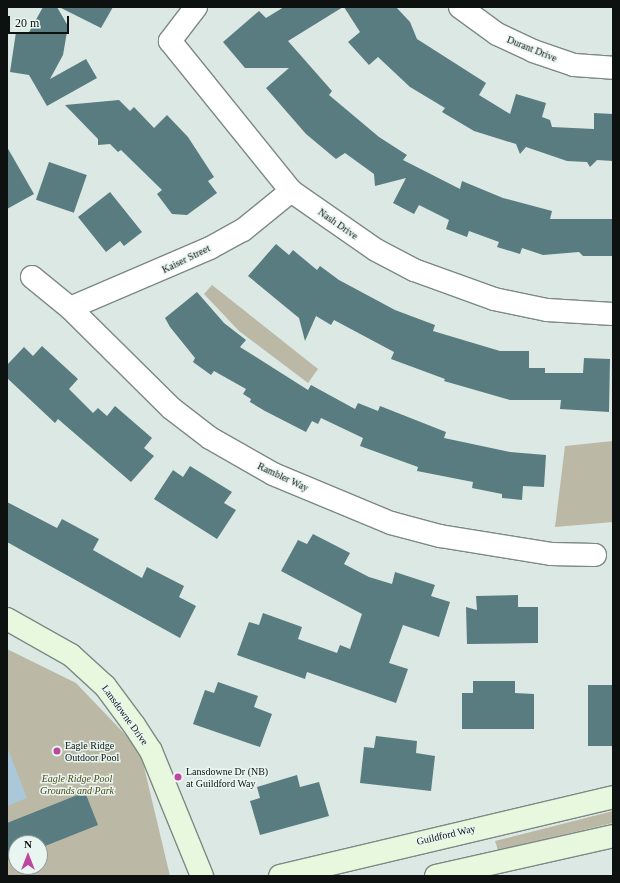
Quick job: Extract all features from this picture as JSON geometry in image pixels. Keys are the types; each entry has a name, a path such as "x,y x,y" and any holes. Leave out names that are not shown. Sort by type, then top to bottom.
{"main road":[{"name":"Lansdowne Drive","path":"7,619 71,655 105,686 151,751 202,876"},
{"name":"Guildford Way","path":"280,876 613,797"},
{"path":"436,876 613,836"}],"street":[{"name":"Nash Drive","path":"196,7 170,41 291,191 376,250 414,270 494,299 548,310 613,314"},
{"name":"Durant Drive","path":"460,7 498,34 533,51 574,65 613,68"},
{"name":"Kaiser Street","path":"70,308 210,248 243,230 291,191"},
{"name":"Rambler Way","path":"32,277 70,308 135,377 171,408 210,438 274,474 384,520 440,536 551,554 595,555"}],"green space":[{"path":"212,285 318,369 308,383 239,331 204,294"},
{"path":"613,441 613,522 555,527 565,446"},
{"name":"Eagle Ridge Pool Grounds and Park","path":"7,649 76,683 140,750 170,876 7,876"},
{"path":"613,811 613,823 498,850 495,841"}],"water":[{"path":"7,747 27,798 7,806"}],"building":[{"path":"43,7 57,7 68,26 63,55 50,79 86,59 97,78 47,106 29,75 10,72 16,32 28,34"},
{"path":"59,7 113,7 101,28"},
{"path":"284,7 343,7 288,41 332,91 329,95 379,137 407,155 403,160 460,189 462,181 503,198 552,211 550,219 613,219 613,256 583,256 579,252 543,255 522,248 520,254 497,247 499,242 469,231 467,237 446,229 449,220 419,205 414,214 393,203 406,178 375,186 374,174 345,153 336,159 306,134 266,88 289,68 245,68 223,42 259,11 266,18"},
{"path":"344,7 396,7 410,22 417,39 486,83 479,95 510,114 516,94 546,103 542,117 550,120 552,127 594,129 594,113 613,114 613,161 597,160 590,167 587,162 567,161 526,147 520,154 516,144 474,131 442,112 445,108 410,87 378,57 369,65 348,42 360,32"},
{"path":"119,100 130,111 134,107 154,128 167,115 188,137 214,177 208,181 217,193 187,215 172,214 157,194 162,190 121,150 118,152 110,144 98,145 98,139 65,105"},
{"path":"7,147 34,194 7,209"},
{"path":"49,162 87,175 74,213 36,200"},
{"path":"110,192 142,232 124,246 120,241 106,252 78,217"},
{"path":"276,244 289,255 293,250 317,270 320,266 339,280 395,310 435,325 433,331 500,351 529,351 529,368 545,368 545,373 583,373 584,358 610,359 609,412 560,409 561,400 510,400 444,381 445,379 391,359 394,352 334,320 331,325 316,316 305,341 299,318 248,276"},
{"path":"197,292 224,323 246,340 240,347 308,390 311,385 355,409 358,403 378,411 380,406 446,432 444,438 510,452 546,455 544,487 523,486 522,500 502,498 502,494 472,488 473,482 417,471 418,467 360,446 363,438 321,418 318,424 312,421 306,432 265,411 250,402 251,399 243,394 246,389 214,371 211,375 193,362 195,358 170,327 165,318"},
{"path":"42,346 78,379 69,389 93,413 98,408 107,416 115,406 152,438 144,448 154,456 131,482 58,419 55,423 7,378 7,365 24,347 33,356"},
{"path":"190,466 232,492 224,503 236,510 217,539 154,499 173,470 183,477"},
{"path":"7,502 57,528 62,519 99,539 93,550 142,578 147,567 184,586 179,597 196,606 180,638 7,542"},
{"path":"313,534 350,553 344,564 369,577 392,584 395,572 435,585 431,596 450,602 439,637 403,625 389,663 408,669 396,703 307,672 305,679 237,655 249,622 259,625 263,613 302,627 298,639 337,653 340,645 350,649 362,614 281,571 298,540 307,544"},
{"path":"518,595 518,607 538,607 538,643 467,644 466,607 477,610 476,596"},
{"path":"473,681 515,681 515,693 534,694 534,729 462,729 462,693 473,693"},
{"path":"218,682 258,696 254,707 272,714 260,747 193,724 205,690 214,693"},
{"path":"588,685 613,685 613,746 588,746"},
{"path":"376,736 417,741 416,753 435,756 431,791 360,783 364,747 374,748"},
{"path":"297,775 300,787 319,782 329,816 260,835 250,801 260,798 257,787"},
{"path":"85,792 98,825 48,845 48,835 8,835 7,860 7,823"}],"place":[{"name":"Eagle Ridge Outdoor Pool","path":"57,751"},
{"name":"Lansdowne Dr (NB) at Guildford Way","path":"178,777"}]}
